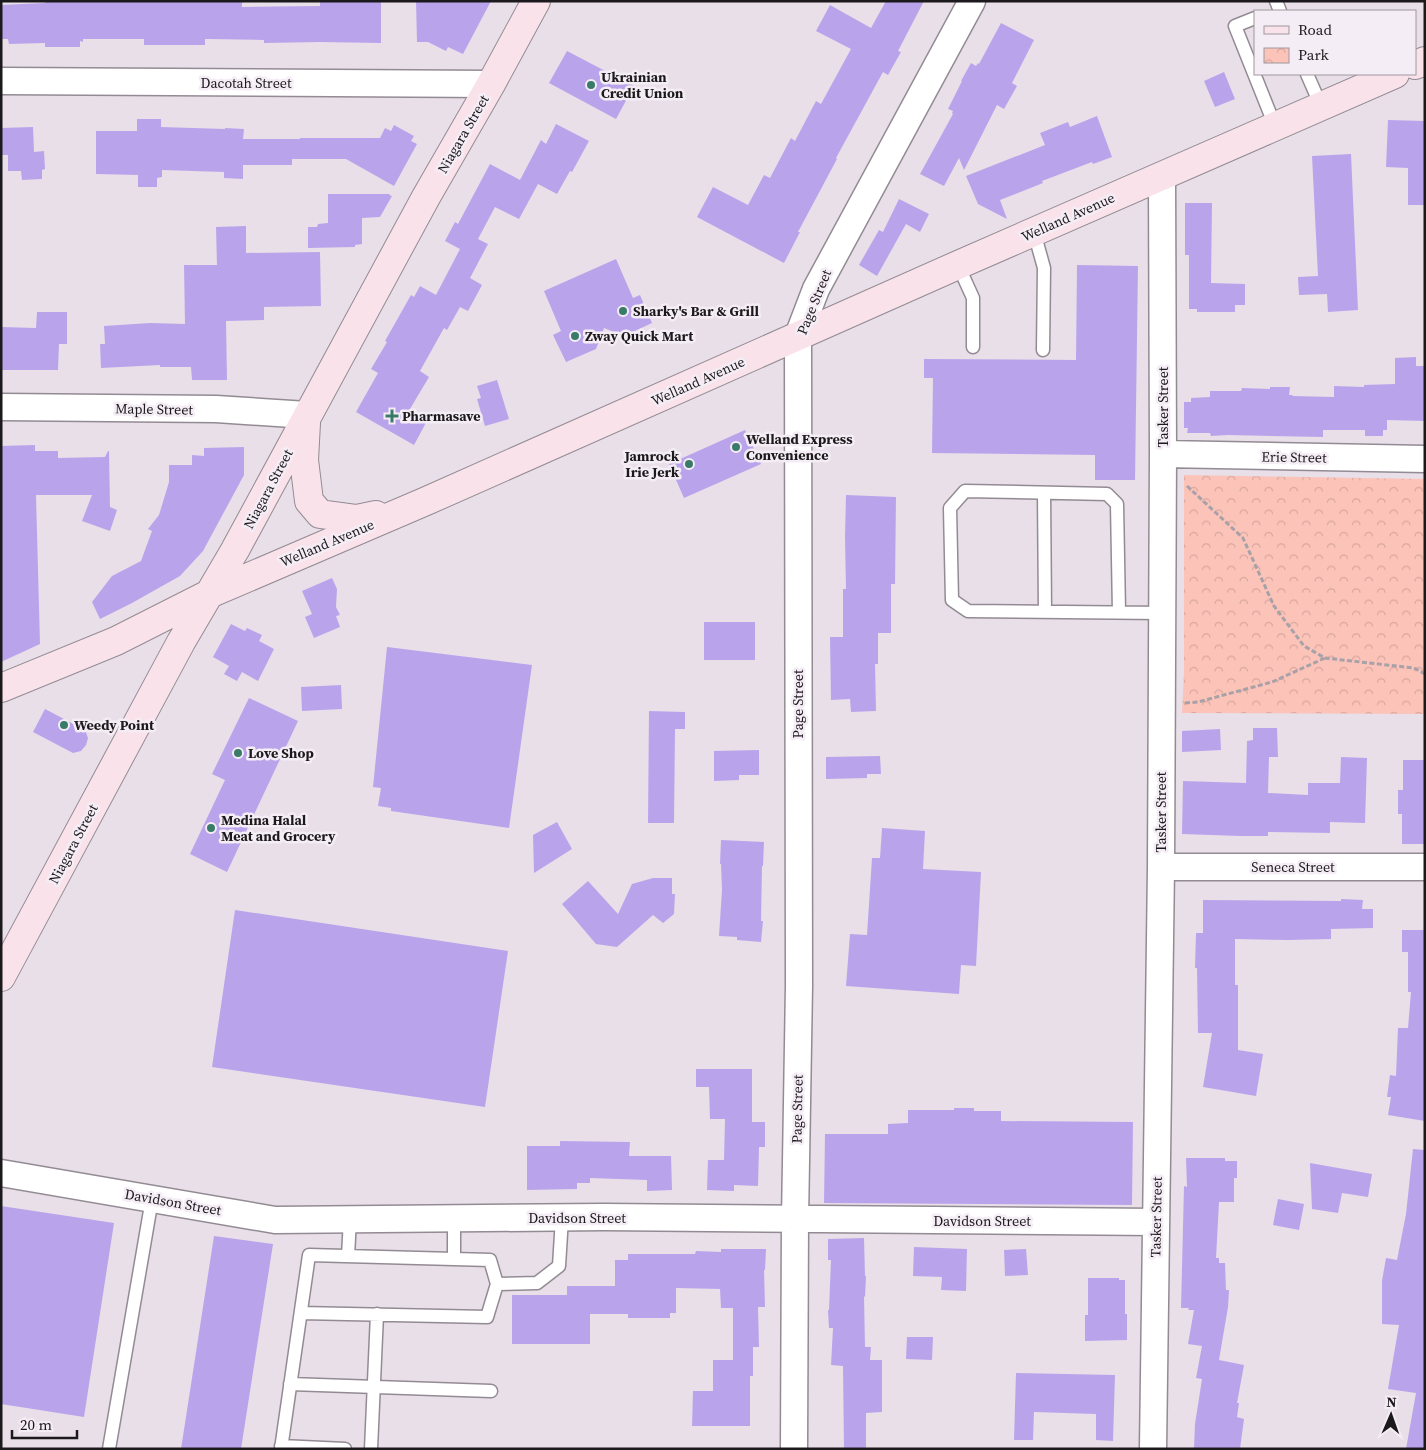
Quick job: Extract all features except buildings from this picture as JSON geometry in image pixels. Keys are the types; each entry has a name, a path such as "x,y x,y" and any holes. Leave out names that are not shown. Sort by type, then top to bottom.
{"main road":[{"name":"Niagara Street","path":"1,977 207,595 235,550 307,415 536,1"},
{"name":"Welland Avenue","path":"1,688 116,641 207,595 405,510 1393,75"},
{"path":"307,415 304,460 309,501 320,514 357,519 405,510"}],"street":[{"name":"Page Street","path":"794,1449 798,993 798,336 816,289 972,1"},
{"name":"Dacotah Street","path":"1,81 491,84"},
{"name":"Tasker Street","path":"1153,1449 1161,867 1162,176"},
{"name":"Maple Street","path":"1,407 216,409 307,415"},
{"name":"Erie Street","path":"1163,459 1425,459"},
{"name":"Seneca Street","path":"1161,867 1425,867"},
{"name":"Davidson Street","path":"1,1173 275,1220 562,1218 1156,1222"}],"lane":[{"path":"1254,18 1235,26 1254,74"},
{"path":"1255,75 1275,126"},
{"path":"1307,75 1321,106"},
{"path":"1034,232 1044,268 1043,350"},
{"path":"958,265 973,298 973,347"},
{"path":"1119,612 1117,504 1107,494 965,491 950,508 952,600 968,611 1162,613"},
{"path":"1044,493 1045,612"},
{"path":"109,1449 152,1199"},
{"path":"497,1284 537,1283 559,1266 562,1218"},
{"path":"348,1256 350,1219"},
{"path":"454,1219 454,1258"},
{"path":"301,1313 487,1317 497,1284 490,1260 309,1255 281,1447 345,1449"},
{"path":"371,1449 377,1314"},
{"path":"290,1384 491,1390"}],"path":[{"path":"1163,459 1243,538 1274,606 1304,646 1325,658 1414,668 1425,674"},
{"path":"1162,704 1198,702 1272,682 1325,658"}],"green space":[{"path":"1184,475 1425,479 1425,714 1182,713 1184,672"}],"place":[{"name":"Ukrainian Credit Union","path":"591,85"},
{"name":"Sharky's Bar & Grill","path":"623,311"},
{"name":"Zway Quick Mart","path":"575,336"},
{"name":"Pharmasave","path":"392,416"},
{"name":"Welland Express Convenience","path":"736,447"},
{"name":"Jamrock Irie Jerk","path":"689,464"},
{"name":"Weedy Point","path":"64,725"},
{"name":"Love Shop","path":"238,753"},
{"name":"Medina Halal Meat and Grocery","path":"211,828"}]}
